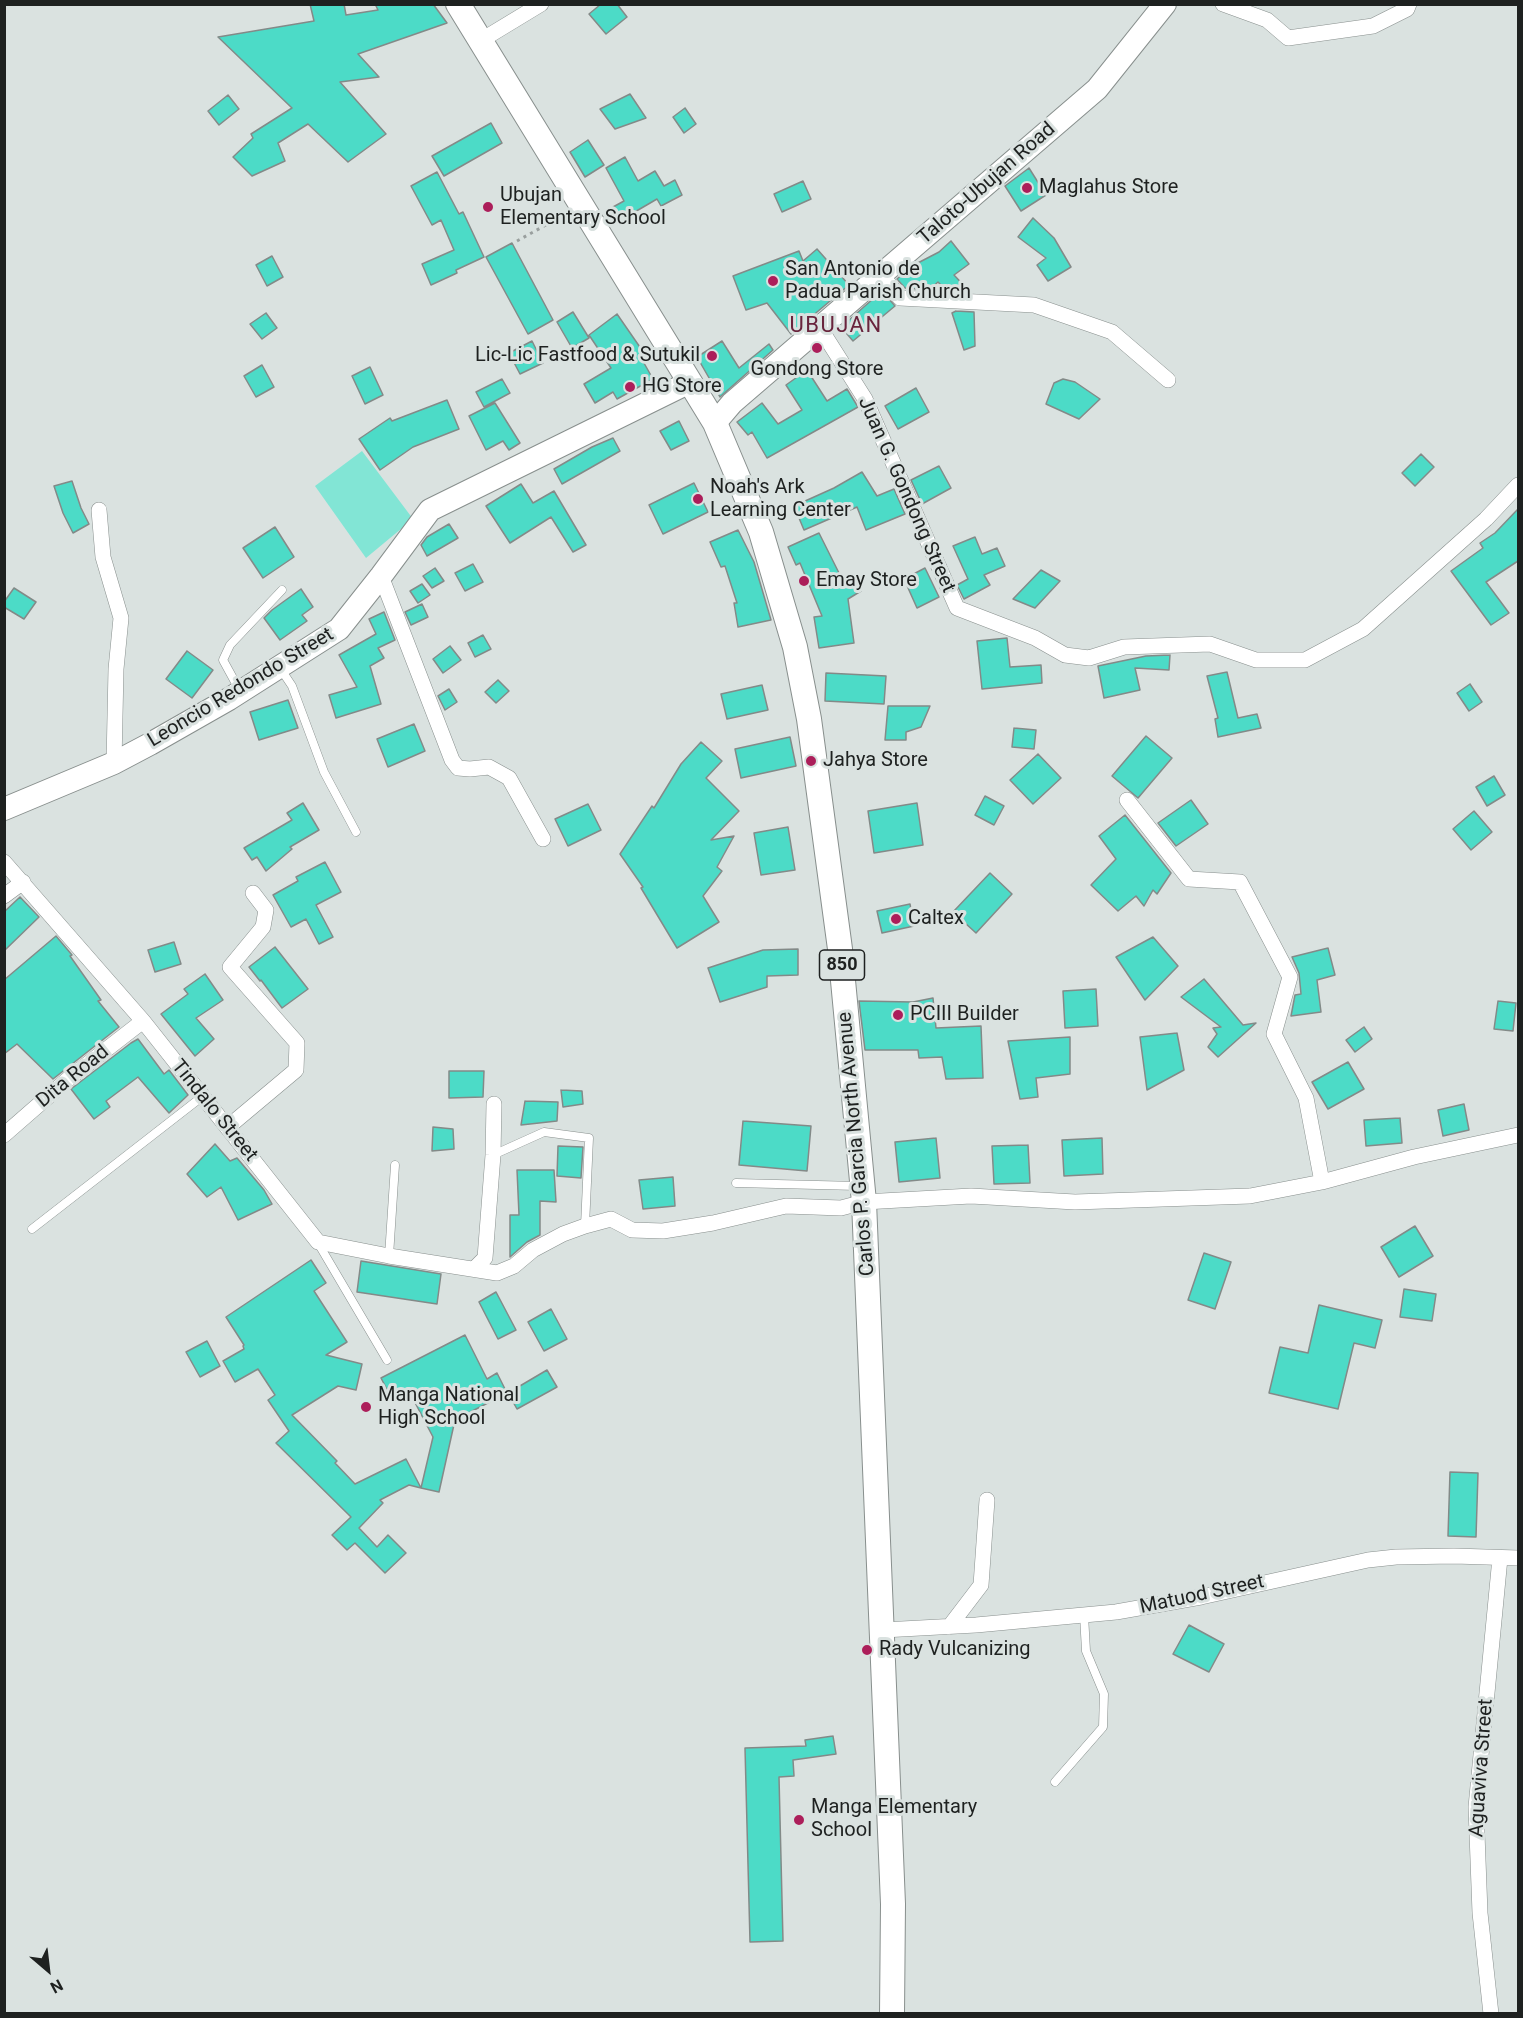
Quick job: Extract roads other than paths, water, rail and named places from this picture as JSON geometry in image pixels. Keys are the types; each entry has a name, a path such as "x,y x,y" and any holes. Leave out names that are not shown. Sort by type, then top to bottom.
{"main road":[{"name":"Carlos P. Garcia North Avenue","path":"458,4 715,423 761,532 800,668 840,949 864,1194 893,1904 892,2013"}],"street":[{"path":"480,41 541,4"},
{"name":"Taloto-Ubujan Road","path":"715,423 732,403 1097,89 1166,4"},
{"path":"1223,4 1267,20 1288,38 1373,26 1407,9 1409,4"},
{"path":"881,274 900,298 1034,306 1112,332 1168,380"},
{"name":"Juan G. Gondong Street","path":"820,328 866,399 957,608 1035,638 1065,655 1089,658 1124,647 1210,644 1256,660 1305,660 1363,629 1486,519 1518,485"},
{"name":"Leoncio Redondo Street","path":"4,809 114,763 241,691 339,629 430,510 690,382"},
{"path":"99,510 103,557 121,618 116,669 114,763"},
{"path":"381,576 452,760 458,768 470,770 489,767 509,778 543,839"},
{"path":"1127,800 1190,879 1240,882 1290,977 1274,1034 1306,1098 1322,1182"},
{"name":"Tindalo Street","path":"4,862 142,1021 318,1242"},
{"path":"4,897 23,882"},
{"path":"228,1127 296,1070 297,1043 230,967 263,927 266,910 253,893"},
{"name":"Dita Road","path":"4,1135 67,1080 142,1021"},
{"path":"474,1269 485,1258 493,1155 494,1104"},
{"path":"318,1242 497,1273 514,1266 533,1250 563,1234 611,1220 632,1230 663,1231 714,1223 786,1206 841,1208 864,1194 971,1196 1075,1202 1250,1196 1322,1182 1414,1157 1518,1135"},
{"path":"949,1627 981,1585 987,1500"},
{"name":"Matuod Street","path":"883,1630 949,1627 1116,1612 1201,1597 1368,1560 1442,1556 1518,1558"},
{"name":"Aguaviva Street","path":"1491,2013 1480,1913 1476,1807 1500,1558"}],"lane":[{"path":"241,691 223,660 230,645 282,590"},
{"path":"279,667 292,686 324,772 356,832"},
{"path":"32,1228 203,1096"},
{"path":"493,1155 544,1132 589,1138 585,1226"},
{"path":"389,1256 395,1165"},
{"path":"736,1183 864,1194"},
{"path":"318,1242 387,1360"},
{"path":"1055,1782 1103,1727 1104,1694 1086,1651 1084,1615"}],"place":[{"name":"Maglahus Store","path":"1027,188"},
{"name":"Ubujan Elementary School","path":"488,207"},
{"name":"San Antonio de Padua Parish Church","path":"773,281"},
{"name":"Gondong Store","path":"817,348"},
{"name":"Lic-Lic Fastfood & Sutukil","path":"712,356"},
{"name":"HG Store","path":"630,387"},
{"name":"Noah's Ark Learning Center","path":"698,499"},
{"name":"Emay Store","path":"804,581"},
{"name":"Jahya Store","path":"811,761"},
{"name":"Caltex","path":"896,919"},
{"name":"PCIII Builder","path":"898,1015"},
{"name":"Manga National High School","path":"366,1407"},
{"name":"Rady Vulcanizing","path":"867,1650"},
{"name":"Manga Elementary School","path":"799,1820"}],"district":[{"name":"UBUJAN","path":"836,326"}]}
